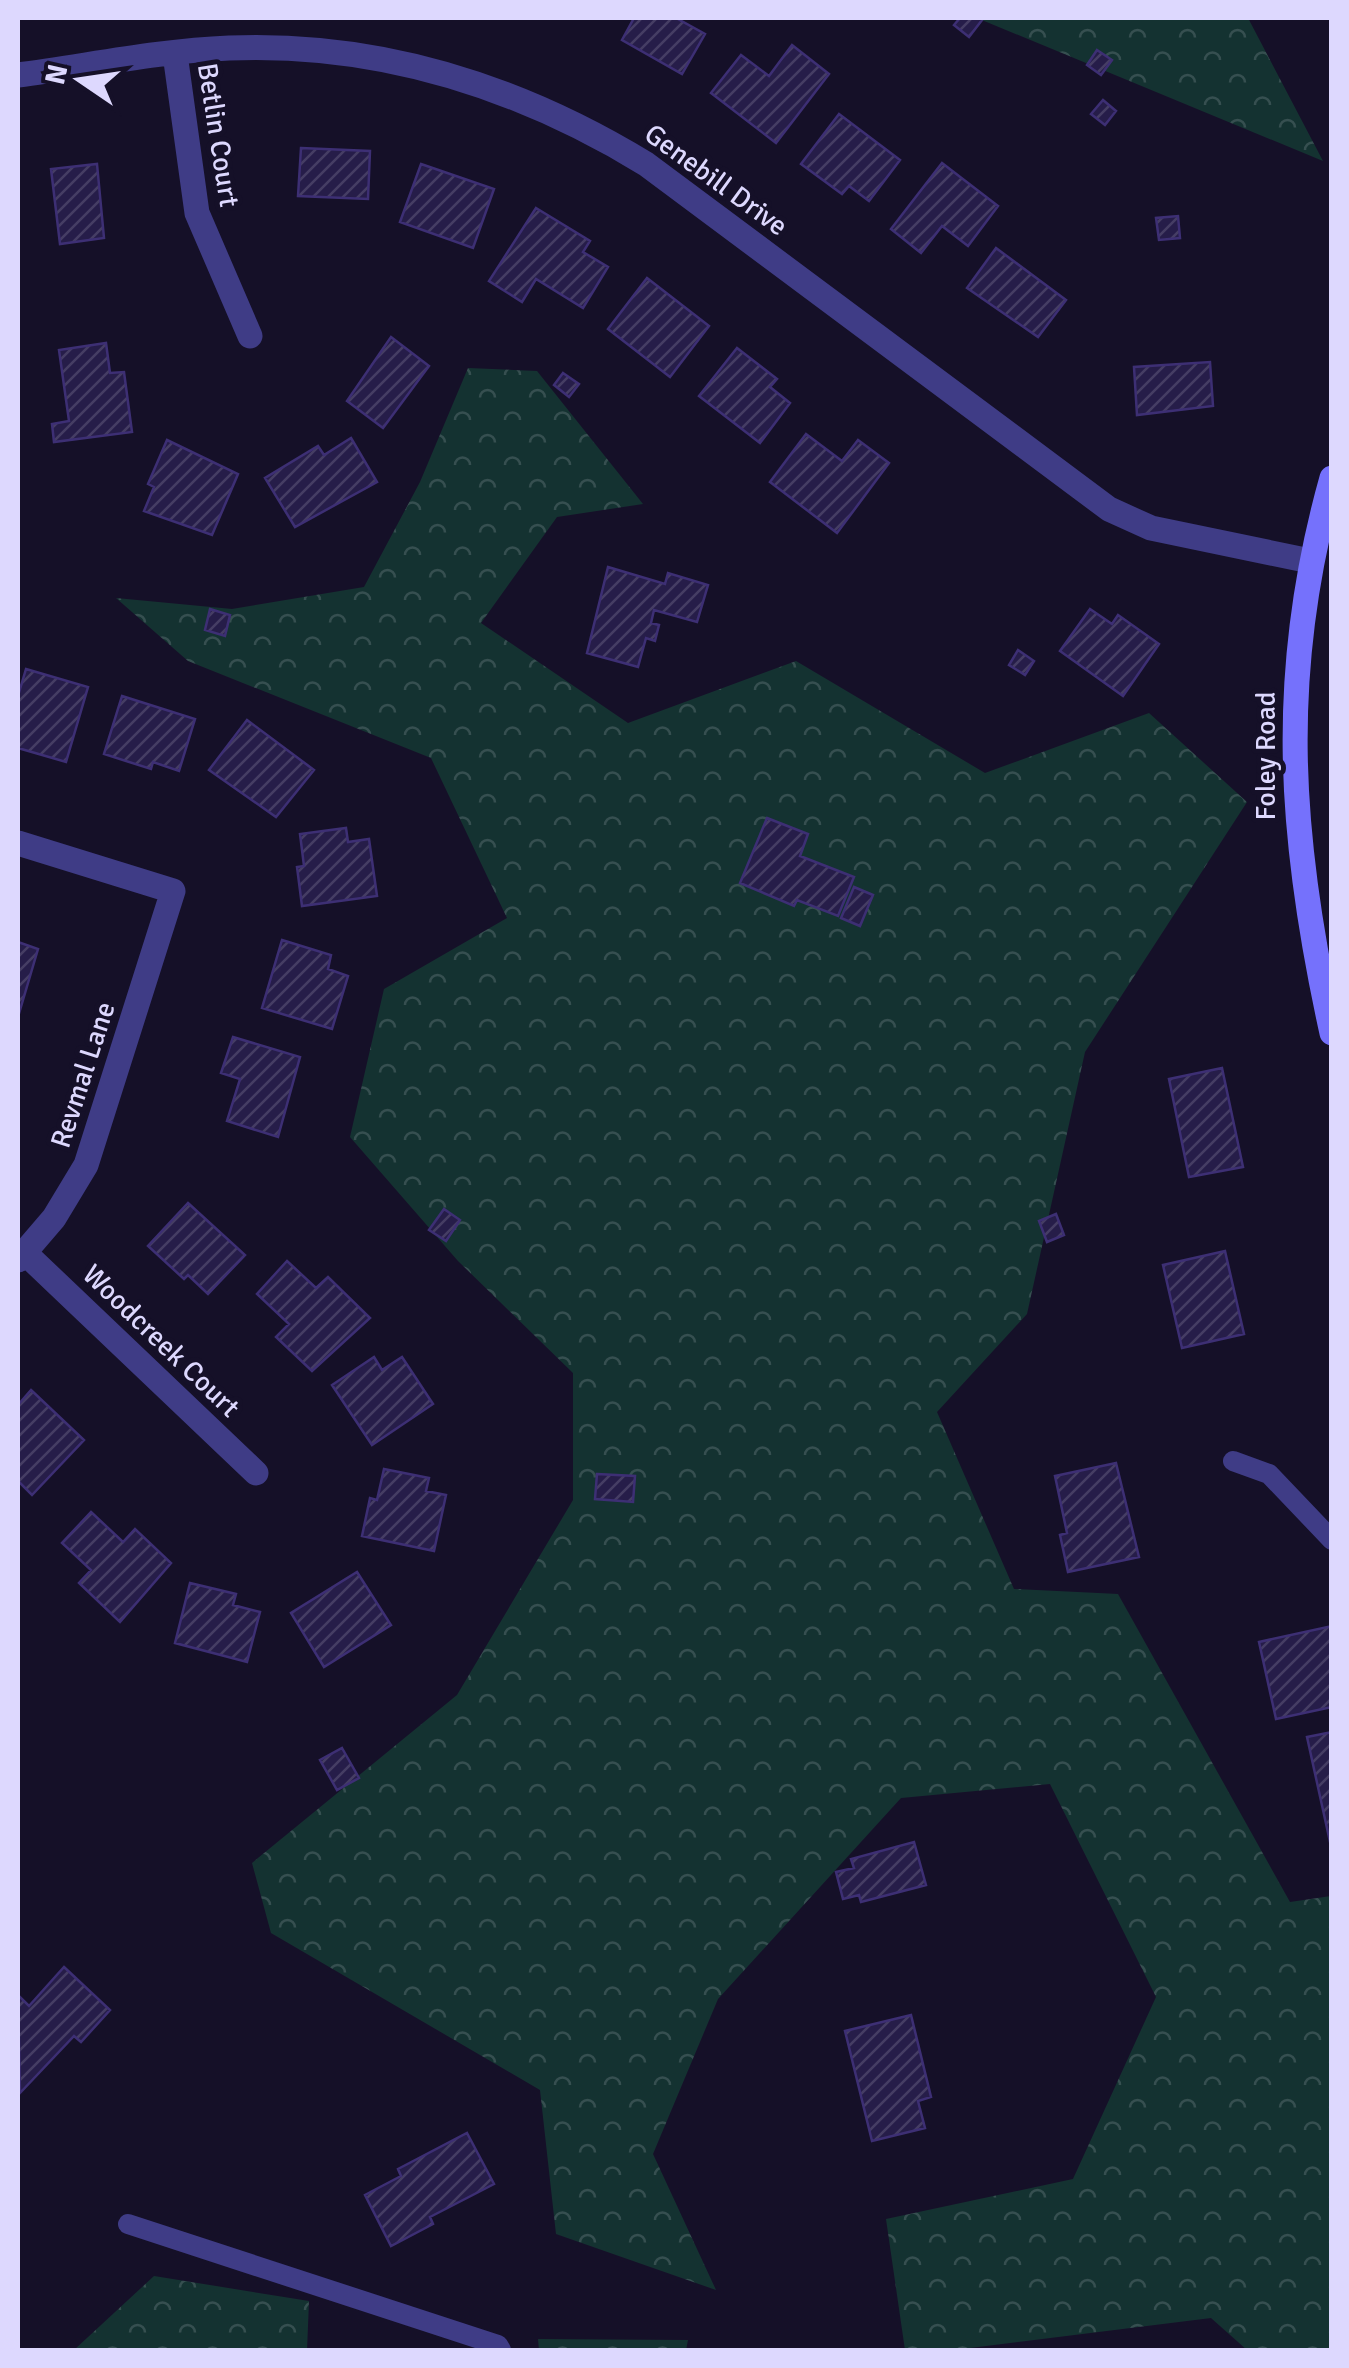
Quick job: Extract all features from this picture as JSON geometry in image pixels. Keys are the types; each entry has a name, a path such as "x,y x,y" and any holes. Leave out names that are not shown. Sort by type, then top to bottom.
{"street":[{"name":"Genebill Drive","path":"18,75 228,48 316,49 403,62 522,97 586,127 646,164 1108,509 1151,528 1310,561"},
{"name":"Betlin Court","path":"175,54 197,213 250,336"},
{"name":"Foley Road","path":"1332,478 1310,561 1297,648 1292,754 1304,894 1332,1033"},
{"name":"Revmal Lane","path":"18,843 173,892 86,1165 54,1218 21,1256"},
{"name":"Woodcreek Court","path":"21,1256 256,1474"}],"lane":[{"path":"1233,1461 1269,1474 1332,1540"},
{"path":"128,2224 498,2345 501,2350"}],"green space":[{"path":"977,18 1248,18 1323,161"},
{"path":"468,368 537,371 643,504 557,517 481,623 628,723 796,661 985,773 1149,713 1247,802 1085,1052 1027,1314 937,1412 1014,1589 1118,1594 1290,1902 1331,1896 1331,2350 1247,2350 1211,2318 954,2350 905,2350 886,2219 1073,2179 1156,1997 1050,1784 901,1798 718,1999 653,2154 716,2290 556,2234 540,2090 271,1933 252,1863 457,1695 573,1500 573,1373 458,1261 350,1137 384,989 507,918 431,758 188,661 116,598 232,609 364,587 420,482"},
{"path":"154,2276 309,2301 307,2350 74,2350"},
{"path":"538,2339 688,2340 686,2350 539,2350"}],"building":[{"path":"634,18 676,18 705,34 682,74 622,40"},
{"path":"960,18 982,20 969,37 954,25"},
{"path":"792,45 829,74 776,143 711,93 741,55 769,76"},
{"path":"1097,50 1112,60 1101,75 1087,65"},
{"path":"1103,100 1116,111 1105,125 1091,114"},
{"path":"839,114 900,160 869,201 849,186 842,194 801,164"},
{"path":"301,148 370,151 368,199 298,196"},
{"path":"942,163 998,206 968,246 942,226 921,253 891,229"},
{"path":"97,164 104,238 60,244 51,169"},
{"path":"421,164 494,189 473,248 400,222"},
{"path":"536,208 590,241 583,252 608,267 583,308 536,279 522,302 489,281"},
{"path":"1178,216 1180,238 1159,240 1156,218"},
{"path":"996,248 1066,300 1038,337 967,288"},
{"path":"647,278 709,326 670,377 608,329"},
{"path":"391,337 429,366 383,428 347,401"},
{"path":"106,343 110,373 124,372 132,432 54,442 52,424 69,421 59,350"},
{"path":"737,348 777,379 770,387 790,403 760,443 699,396"},
{"path":"1210,362 1213,406 1137,415 1134,367"},
{"path":"563,373 579,384 569,397 554,385"},
{"path":"806,434 842,461 858,440 889,463 837,533 770,482"},
{"path":"351,438 377,482 295,527 265,478 318,446 324,455"},
{"path":"167,440 238,474 212,535 144,511 154,487 148,484"},
{"path":"608,567 665,584 668,573 708,585 697,622 654,610 651,623 659,625 655,641 646,638 638,667 587,653"},
{"path":"210,609 230,615 225,636 205,630"},
{"path":"1090,609 1112,624 1118,615 1159,644 1123,696 1060,651"},
{"path":"1018,650 1034,661 1025,675 1009,665"},
{"path":"26,669 88,687 66,762 18,748 18,696"},
{"path":"122,696 195,719 179,771 153,762 151,769 104,754"},
{"path":"247,720 314,770 276,817 209,770"},
{"path":"767,818 808,834 800,856 854,877 838,916 797,900 794,906 740,883"},
{"path":"346,828 348,842 369,839 377,896 302,906 297,867 304,866 300,834"},
{"path":"854,887 873,895 860,926 841,918"},
{"path":"282,940 331,955 328,969 348,976 332,1029 262,1008"},
{"path":"18,942 38,949 18,1017"},
{"path":"233,1037 300,1057 278,1137 227,1121 240,1079 221,1073"},
{"path":"1222,1068 1243,1167 1189,1177 1169,1079"},
{"path":"188,1203 245,1255 208,1294 188,1275 184,1279 148,1246"},
{"path":"444,1209 460,1220 446,1241 429,1230"},
{"path":"1056,1214 1064,1235 1047,1242 1039,1221"},
{"path":"1225,1251 1244,1334 1182,1348 1163,1265"},
{"path":"287,1261 316,1288 328,1277 370,1318 312,1371 276,1337 289,1324 257,1294"},
{"path":"374,1357 382,1370 402,1357 433,1404 372,1445 332,1385"},
{"path":"31,1390 84,1440 32,1495 18,1481 18,1405"},
{"path":"1116,1463 1139,1557 1068,1572 1060,1535 1067,1533 1055,1476"},
{"path":"384,1469 429,1478 426,1491 446,1495 434,1551 362,1536 370,1498 377,1500"},
{"path":"597,1474 635,1476 633,1502 595,1499"},
{"path":"91,1512 123,1542 135,1529 171,1563 120,1622 79,1583 91,1570 62,1543"},
{"path":"357,1572 391,1625 324,1667 291,1613"},
{"path":"190,1583 236,1594 233,1605 260,1612 247,1662 175,1643"},
{"path":"1332,1626 1332,1707 1276,1719 1259,1642"},
{"path":"1332,1732 1332,1851 1307,1737"},
{"path":"342,1748 359,1778 337,1790 320,1760"},
{"path":"914,1842 926,1885 861,1902 859,1895 843,1899 836,1872 854,1868 851,1859"},
{"path":"64,1967 110,2010 81,2042 74,2036 20,2093 18,1995 29,2006"},
{"path":"911,2015 931,2097 918,2101 925,2128 872,2141 845,2031"},
{"path":"467,2133 494,2184 430,2217 433,2224 391,2246 365,2195 401,2176 398,2169"}]}
